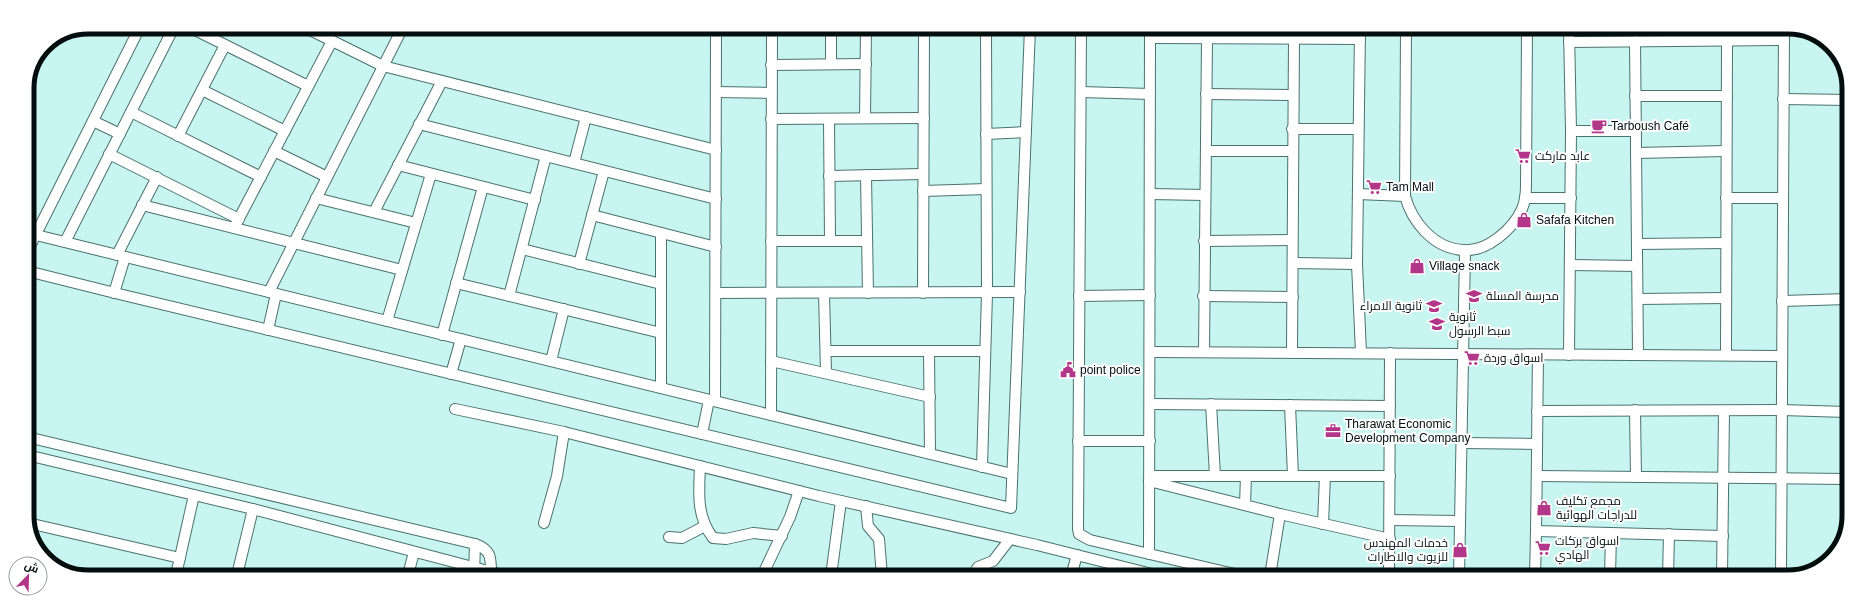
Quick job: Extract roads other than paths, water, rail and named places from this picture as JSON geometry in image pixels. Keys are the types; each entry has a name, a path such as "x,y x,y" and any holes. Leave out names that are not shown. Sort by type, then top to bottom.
{"street":[{"path":"34,239 136,34"},
{"path":"65,242 170,34"},
{"path":"203,34 308,86"},
{"path":"318,34 383,66 716,150"},
{"path":"268,330 272,293 293,243 399,34"},
{"path":"702,434 712,401 716,293 716,34"},
{"path":"771,415 772,34"},
{"path":"831,34 831,64"},
{"path":"865,118 866,34"},
{"path":"923,293 924,34"},
{"path":"982,467 987,292 986,34"},
{"path":"34,273 1011,508 1030,34"},
{"path":"1082,34 1077,525 1079,534 1090,540 1217,570"},
{"path":"1149,554 1150,34"},
{"path":"1161,34 1206,38 1360,39"},
{"path":"1360,34 1357,264 1361,353"},
{"path":"1406,34 1404,196 1413,217 1421,228 1434,239 1446,246 1465,251 1474,250 1497,238 1517,218 1522,209 1525,198 1527,34"},
{"path":"1569,34 1571,132 1569,355"},
{"path":"1781,570 1784,34"},
{"path":"1204,352 1206,38"},
{"path":"1292,353 1292,129 1294,39"},
{"path":"1569,42 1784,40"},
{"path":"234,228 332,41"},
{"path":"1726,355 1727,41"},
{"path":"1635,42 1638,355"},
{"path":"178,136 225,45"},
{"path":"771,65 866,64"},
{"path":"374,212 442,81"},
{"path":"202,90 285,131"},
{"path":"716,92 771,93"},
{"path":"1081,92 1150,94"},
{"path":"1206,94 1293,95"},
{"path":"1636,96 1727,96"},
{"path":"1783,99 1842,100"},
{"path":"131,112 261,177"},
{"path":"574,163 586,117"},
{"path":"771,119 924,118"},
{"path":"829,119 830,241"},
{"path":"93,121 120,134"},
{"path":"420,124 716,199"},
{"path":"1292,129 1358,129"},
{"path":"1571,132 1636,131"},
{"path":"986,134 1026,132"},
{"path":"274,151 327,177"},
{"path":"1206,151 1293,151"},
{"path":"1636,153 1726,151"},
{"path":"110,154 239,219"},
{"path":"509,296 546,156"},
{"path":"398,165 534,200"},
{"path":"579,264 604,171"},
{"path":"387,321 431,174"},
{"path":"829,176 924,174"},
{"path":"866,175 868,293"},
{"path":"114,293 121,256 142,206 157,177"},
{"path":"442,334 483,187"},
{"path":"923,191 986,189"},
{"path":"1150,194 1205,195"},
{"path":"1358,194 1404,196"},
{"path":"316,198 416,223"},
{"path":"1525,198 1571,198"},
{"path":"1726,198 1783,198"},
{"path":"142,206 402,270"},
{"path":"592,215 716,247"},
{"path":"661,233 661,388"},
{"path":"36,235 1012,474"},
{"path":"1204,241 1292,240"},
{"path":"771,241 867,241"},
{"path":"1637,244 1726,243"},
{"path":"522,249 661,284"},
{"path":"1459,570 1465,251"},
{"path":"1293,263 1357,264"},
{"path":"1571,265 1637,266"},
{"path":"456,283 661,333"},
{"path":"716,293 1020,292"},
{"path":"824,293 826,374"},
{"path":"1079,296 1150,295"},
{"path":"1204,296 1293,297"},
{"path":"1638,299 1726,298"},
{"path":"1782,301 1842,299"},
{"path":"551,361 564,309"},
{"path":"451,374 461,339"},
{"path":"826,351 985,351"},
{"path":"930,351 930,454"},
{"path":"1150,352 1464,353 1538,356 1782,356"},
{"path":"1389,570 1390,353"},
{"path":"1535,570 1538,356"},
{"path":"771,361 930,397"},
{"path":"1150,404 1390,406"},
{"path":"1211,404 1215,476"},
{"path":"1290,405 1293,476"},
{"path":"455,409 564,432 840,501 1077,555 1118,570"},
{"path":"1537,412 1635,410 1782,410 1842,412"},
{"path":"1635,410 1636,477"},
{"path":"1722,570 1724,411"},
{"path":"544,522 557,476 564,432"},
{"path":"34,439 475,544 487,550 491,558 491,570"},
{"path":"1078,440 1150,441"},
{"path":"1462,443 1536,444"},
{"path":"34,457 253,509 414,552 468,570"},
{"path":"700,466 699,501 705,526 713,538 726,539 753,533 782,536"},
{"path":"1150,478 1215,476 1390,476"},
{"path":"1246,476 1246,505"},
{"path":"1323,524 1325,476"},
{"path":"1537,476 1842,479"},
{"path":"1150,478 1280,514 1390,539"},
{"path":"765,570 782,536 799,491"},
{"path":"177,570 194,495"},
{"path":"832,570 840,501"},
{"path":"866,506 868,526 879,539 882,570"},
{"path":"238,570 253,509"},
{"path":"1271,570 1280,514"},
{"path":"1390,520 1460,521"},
{"path":"35,525 180,558"},
{"path":"669,536 682,538 705,526"},
{"path":"1536,531 1723,536"},
{"path":"1610,570 1611,533"},
{"path":"1668,570 1670,534"},
{"path":"976,570 978,567 993,561 1010,539"},
{"path":"474,570 475,544"},
{"path":"409,570 414,552"},
{"path":"1073,570 1077,555"}],"place":[{"name":"Tarboush Café","path":"1599,126"},
{"name":"عابد ماركت","path":"1523,156"},
{"name":"Tam Mall","path":"1374,187"},
{"name":"Safafa Kitchen","path":"1524,220"},
{"name":"Village snack","path":"1417,266"},
{"name":"مدرسة المسلة","path":"1474,296"},
{"name":"ثانوية الامراء","path":"1434,306"},
{"name":"ثانوية سبط الرسول","path":"1437,324"},
{"name":"اسواق وردة","path":"1472,358"},
{"name":"point police","path":"1068,370"},
{"name":"Tharawat Economic Development Company","path":"1333,431"},
{"name":"مجمع تكليف للدراجات الهوائية","path":"1544,508"},
{"name":"اسواق بركات الهادي","path":"1543,548"},
{"name":"خدمات المهندس للزيوت والاطارات","path":"1460,550"}]}
